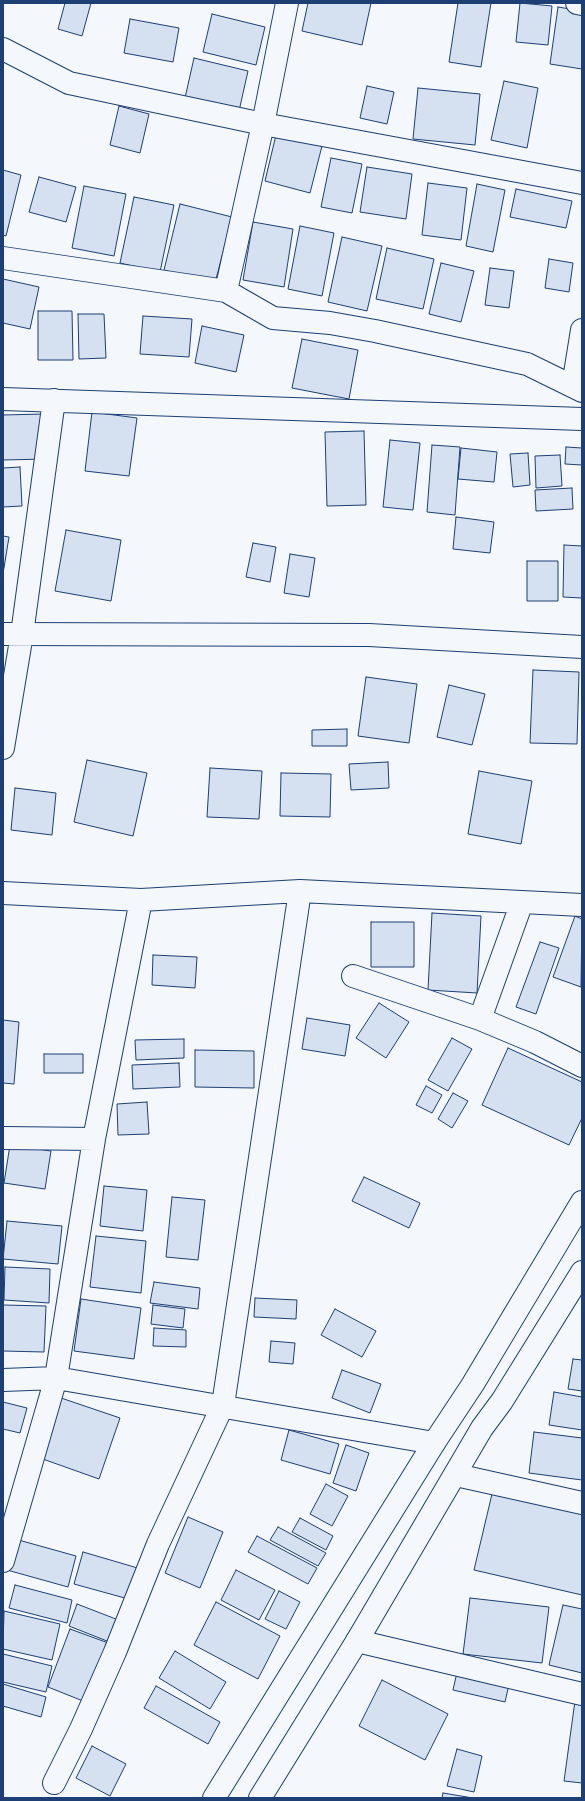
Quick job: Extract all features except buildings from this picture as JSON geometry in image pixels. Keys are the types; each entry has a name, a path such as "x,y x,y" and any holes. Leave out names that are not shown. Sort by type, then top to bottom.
{"street":[{"path":"226,291 263,124 287,3"},
{"path":"577,3 582,4"},
{"path":"3,49 69,83 263,124 582,183"},
{"path":"3,258 226,291 273,318 345,326 527,364 578,388 582,330"},
{"path":"3,399 582,418"},
{"path":"3,748 12,634 54,400"},
{"path":"12,634 369,635 582,647"},
{"path":"54,1783 81,1729 115,1652 158,1544 223,1405 300,891"},
{"path":"3,893 141,900 300,891 582,905"},
{"path":"3,1561 56,1378 94,1139 141,900"},
{"path":"480,1019 522,902"},
{"path":"353,976 480,1019 535,1042 582,1066"},
{"path":"3,1138 94,1139"},
{"path":"214,1798 434,1443 473,1384 582,1202"},
{"path":"260,1798 358,1641 482,1428 506,1394 582,1272"},
{"path":"3,1380 56,1378 223,1405 434,1443"},
{"path":"456,1475 582,1503"},
{"path":"358,1641 582,1694"}]}
